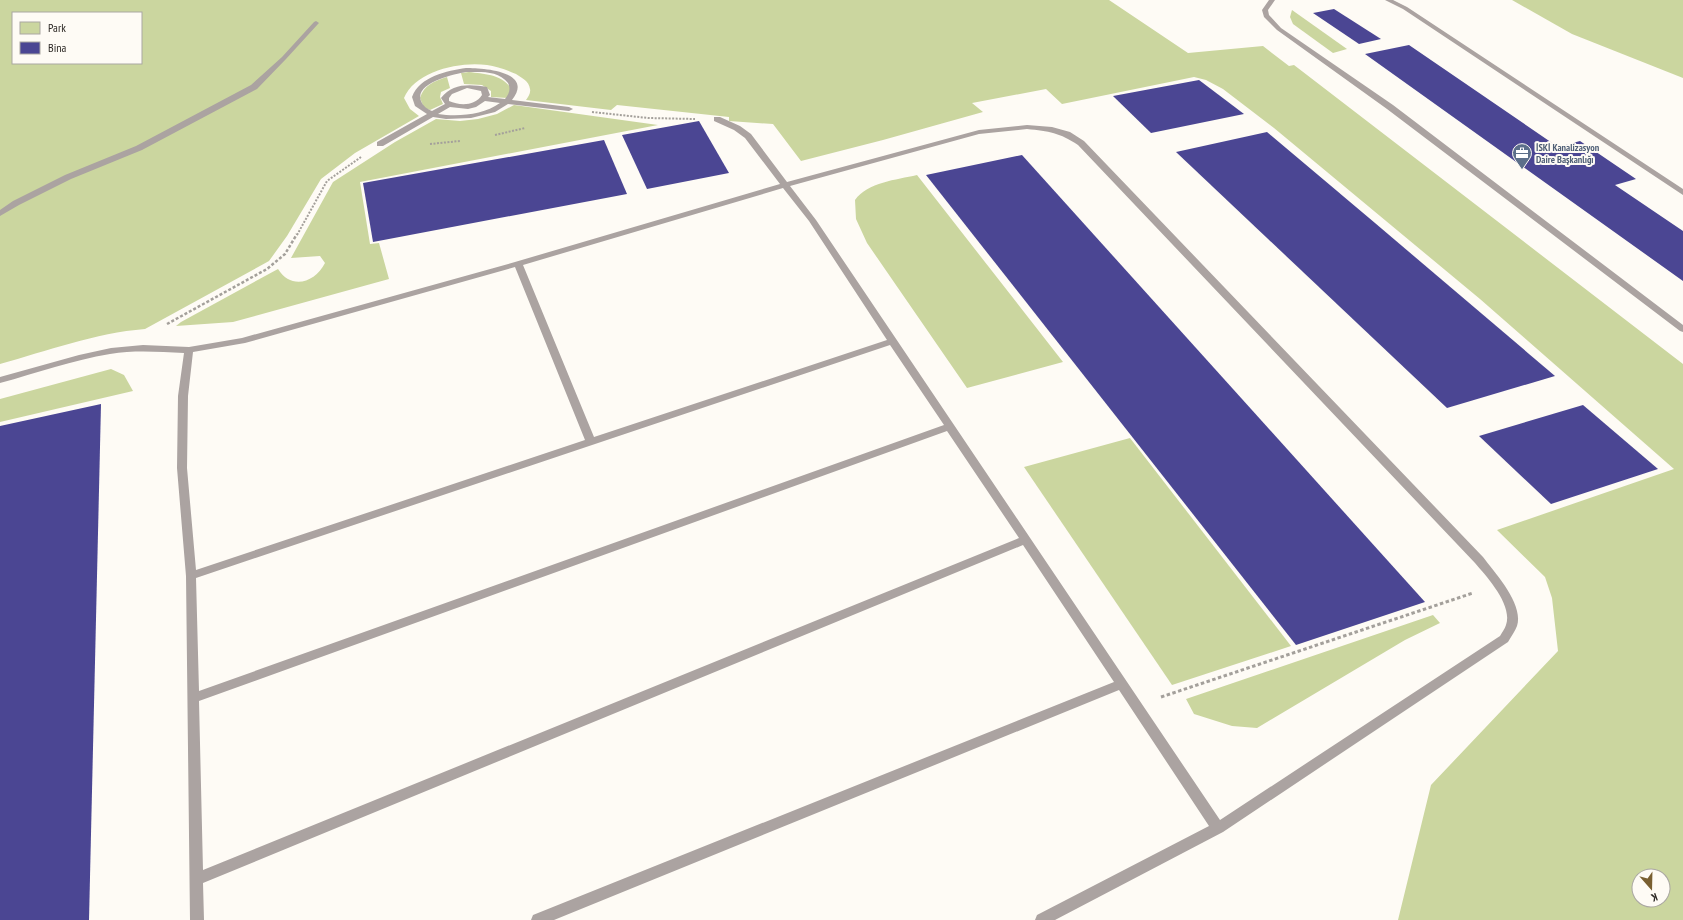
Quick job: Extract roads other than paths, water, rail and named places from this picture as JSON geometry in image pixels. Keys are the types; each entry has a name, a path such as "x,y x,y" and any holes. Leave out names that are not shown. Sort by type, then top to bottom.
{"lane":[{"path":"1272,0 1265,10 1266,16 1279,29 1454,154 1683,329"},
{"path":"1388,0 1405,8 1683,193"},
{"path":"0,214 16,203 68,177 139,148 254,87 284,58 316,23"},
{"path":"481,70 496,72 507,77 513,84 514,91 507,102 489,112 474,116 451,117 433,114 421,108 416,101 417,93 424,85 435,78 454,72 481,70"},
{"path":"454,72 457,88"},
{"path":"450,104 445,98 446,95 457,88 467,86 479,87 486,92 485,99"},
{"path":"380,144 450,104 468,106 485,99 569,110"},
{"path":"717,119 737,128 748,136 812,220 1218,828"},
{"path":"0,380 110,351 143,348 189,350 242,341 518,264 784,185 979,132 1027,127 1052,129 1067,134 1081,143 1479,560 1497,585 1511,610 1512,625 1504,639 1218,828 1042,920"},
{"path":"518,264 591,442"},
{"path":"191,576 892,341"},
{"path":"189,350 183,396 182,468 191,576 198,920"},
{"path":"193,698 950,426"},
{"path":"197,879 1025,540"},
{"path":"538,920 1122,684"}],"place":[{"name":"İSKİ Kanalizasyon Daire Başkanlığı","path":"1522,170"}]}
